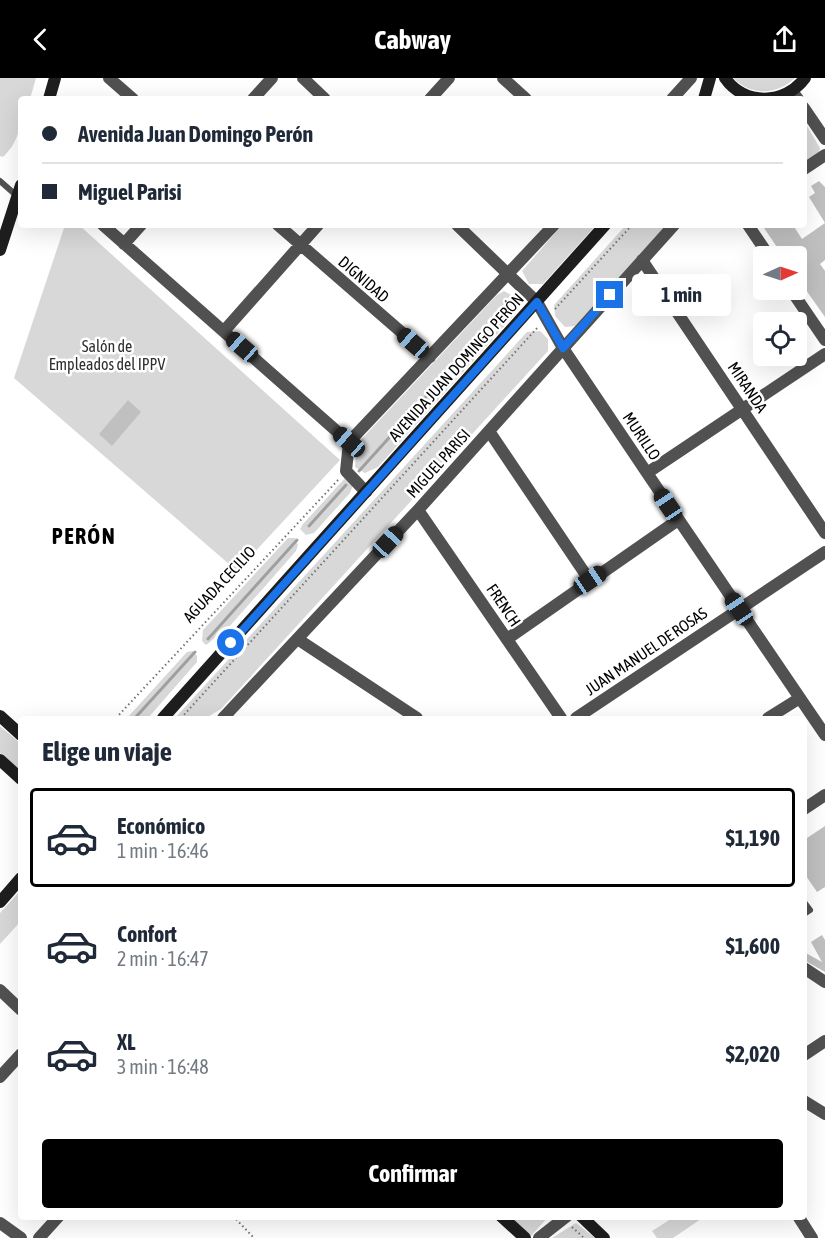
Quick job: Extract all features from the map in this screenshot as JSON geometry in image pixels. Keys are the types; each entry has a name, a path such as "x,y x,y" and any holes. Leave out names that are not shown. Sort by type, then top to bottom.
{"main road":[{"path":"50,96 55,78"},
{"path":"705,96 710,78"},
{"path":"724,78 742,94 748,96"},
{"path":"795,95 805,79"},
{"path":"0,248 18,194"},
{"name":"AVENIDA JUAN DOMINGO PERÓN","path":"165,716 602,228"},
{"path":"0,716 18,732"},
{"path":"0,760 18,775"},
{"path":"0,902 18,881"},
{"path":"505,1220 525,1238"},
{"path":"585,1220 604,1238"}],"street":[{"path":"109,78 130,96"},
{"path":"256,96 272,78"},
{"path":"303,78 322,96"},
{"path":"433,96 449,78"},
{"path":"502,78 523,96"},
{"path":"674,96 683,81"},
{"path":"807,113 825,140"},
{"path":"807,167 825,155"},
{"path":"106,228 349,442"},
{"path":"124,244 138,228"},
{"name":"DIGNIDAD","path":"281,228 430,357"},
{"path":"224,331 315,228"},
{"name":"MURILLO","path":"460,228 537,302 563,348 646,473 825,735"},
{"path":"366,492 346,471 349,442 551,228"},
{"name":"MIGUEL PARISI","path":"225,716 299,640 418,510 671,228"},
{"path":"750,228 762,246"},
{"name":"MIRANDA","path":"642,260 825,533"},
{"path":"798,300 825,340"},
{"path":"646,473 825,354"},
{"path":"489,431 590,580"},
{"name":"FRENCH","path":"418,510 560,716"},
{"path":"507,639 678,520"},
{"name":"JUAN MANUEL DE ROSAS","path":"583,716 825,552"},
{"path":"299,640 414,716"},
{"path":"771,716 800,698"},
{"path":"807,807 825,795"},
{"path":"807,970 825,982"},
{"path":"0,990 18,1007"},
{"path":"807,1053 825,1041"},
{"path":"0,1077 18,1057"},
{"path":"807,1103 825,1114"},
{"path":"39,1238 55,1220"},
{"path":"539,1238 562,1220"},
{"path":"801,1220 812,1238"},
{"path":"0,1223 21,1238"}],"lane":[{"path":"0,181 18,190"}],"path":[{"path":"183,716 630,228"},
{"name":"AGUADA CECILIO","path":"118,716 346,471"},
{"path":"237,1220 254,1238"}],"green space":[{"path":"0,78 36,78 31,96 18,96 17,138 9,151 3,157 0,156"},
{"path":"733,78 795,78 780,88 764,91 748,88"},
{"path":"807,126 820,148 819,153 807,161"},
{"name":"Salón de Empleados del IPPV","path":"64,228 82,228 340,460 237,571 14,378"},
{"path":"559,228 593,228 543,284 529,284 522,271"},
{"path":"623,228 664,228 575,326 565,327 555,316 554,305"},
{"path":"504,291 516,298 516,313 378,467 365,473 355,467 357,444 497,295"},
{"path":"540,331 548,339 548,351 221,709 209,716 177,716 527,332"},
{"path":"346,477 353,485 350,493 314,533 306,535 300,529 303,524"},
{"path":"288,538 295,538 298,545 296,551 229,627 206,645 202,641 203,630"},
{"path":"193,651 197,656 197,662 150,716 129,716 187,652"},
{"path":"0,726 18,741 18,768 0,753"},
{"path":"18,893 18,924 0,944 0,913"},
{"path":"513,1220 545,1220 531,1236"},
{"path":"669,1220 700,1220 673,1238 657,1238 652,1231"},
{"path":"576,1223 595,1238 552,1238"}],"building":[{"path":"819,181 825,187 825,223 809,197 815,193 811,186"},
{"path":"825,223 825,260 820,264 825,271 825,317 807,292 807,246 776,246 764,228 795,228 802,239"},
{"name":"Salón de Empleados del IPPV","path":"128,400 141,412 112,446 99,434"},
{"path":"825,826 825,887 817,892 807,877 807,838"},
{"path":"822,935 825,940 825,972 807,962 807,954 822,962 811,942"}],"waterway":[{"path":"359,471 510,304"},
{"path":"309,526 346,485"},
{"path":"208,639 297,540"},
{"path":"137,716 195,652"}],"district":[{"name":"PERÓN","path":"84,536"}],"route":[{"path":"231,643 537,302 563,348 610,295"}]}
